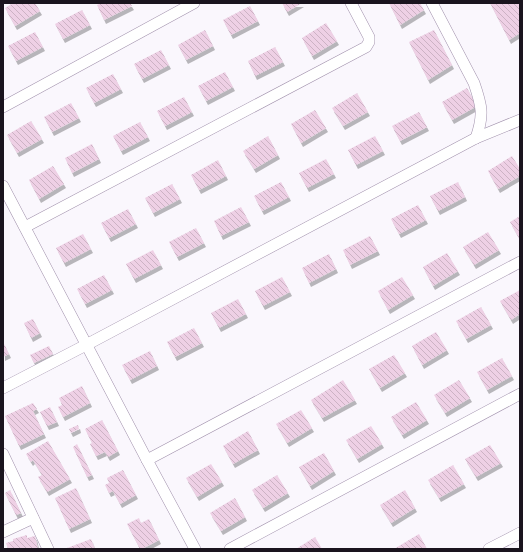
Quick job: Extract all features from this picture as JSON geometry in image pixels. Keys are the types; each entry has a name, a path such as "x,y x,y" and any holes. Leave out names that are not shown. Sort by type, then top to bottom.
{"street":[{"path":"3,106 194,3"},
{"path":"25,227 366,47 369,42 369,36 351,3"},
{"path":"432,3 474,83 478,94 482,108 482,116 481,126 476,138"},
{"path":"3,388 476,138 520,120"},
{"path":"3,186 147,460 196,549"},
{"path":"147,460 520,262"},
{"path":"230,549 520,394"},
{"path":"3,454 48,549"},
{"path":"3,532 33,518"},
{"path":"489,549 520,532"}],"building":[{"path":"13,3 35,3 40,11 15,26 5,8"},
{"path":"101,3 130,3 132,6 104,20 97,5"},
{"path":"282,3 302,3 287,12"},
{"path":"389,3 420,3 424,10 400,25"},
{"path":"490,3 520,3 520,33 509,40"},
{"path":"250,6 258,21 231,35 223,20"},
{"path":"82,10 90,25 63,39 55,24"},
{"path":"326,23 337,41 312,56 302,38"},
{"path":"205,30 213,46 186,60 178,45"},
{"path":"434,30 452,65 428,80 409,42"},
{"path":"35,32 43,47 16,61 8,46"},
{"path":"275,47 283,62 255,76 248,61"},
{"path":"161,50 169,65 142,79 134,64"},
{"path":"225,72 233,87 206,101 198,86"},
{"path":"113,74 121,89 94,103 86,88"},
{"path":"467,88 477,106 452,120 442,102"},
{"path":"357,93 368,112 343,126 332,108"},
{"path":"184,97 192,112 165,126 157,111"},
{"path":"71,103 79,118 52,132 44,117"},
{"path":"315,110 326,128 301,143 291,124"},
{"path":"419,112 427,127 400,141 392,126"},
{"path":"31,121 42,139 17,153 7,135"},
{"path":"140,122 148,137 121,151 113,136"},
{"path":"268,136 278,155 254,169 243,151"},
{"path":"375,136 383,151 356,165 348,150"},
{"path":"92,144 99,159 72,173 65,158"},
{"path":"512,156 520,169 520,176 498,189 488,171"},
{"path":"326,159 334,174 307,188 299,173"},
{"path":"218,160 226,176 199,190 191,175"},
{"path":"53,166 64,184 39,199 29,180"},
{"path":"281,182 289,197 262,211 254,196"},
{"path":"458,182 465,197 438,211 430,196"},
{"path":"172,184 180,199 153,213 145,198"},
{"path":"418,205 426,220 399,234 391,219"},
{"path":"241,207 249,222 221,236 214,221"},
{"path":"128,209 136,224 109,238 101,223"},
{"path":"520,216 520,240 510,222"},
{"path":"196,228 204,243 177,257 169,242"},
{"path":"488,232 499,250 474,265 463,247"},
{"path":"83,234 91,249 64,263 56,248"},
{"path":"370,236 378,251 350,265 343,250"},
{"path":"153,250 161,265 134,279 126,264"},
{"path":"447,253 458,271 433,286 423,267"},
{"path":"329,254 336,269 309,283 302,268"},
{"path":"104,275 112,290 85,304 77,289"},
{"path":"282,277 290,292 263,306 255,291"},
{"path":"402,277 413,295 388,310 378,291"},
{"path":"520,290 520,314 511,320 500,301"},
{"path":"238,299 246,314 219,328 211,313"},
{"path":"481,307 491,325 466,339 456,321"},
{"path":"33,319 40,333 31,338 24,323"},
{"path":"194,328 202,343 175,357 167,342"},
{"path":"436,332 447,350 422,365 412,346"},
{"path":"3,342 9,354 3,357"},
{"path":"49,346 53,354 34,363 30,355"},
{"path":"150,351 157,366 130,380 122,365"},
{"path":"394,355 405,373 380,388 369,369"},
{"path":"502,358 512,376 487,390 477,372"},
{"path":"343,380 355,400 322,418 311,400"},
{"path":"459,380 470,398 445,413 434,395"},
{"path":"82,386 90,403 63,417 58,407 62,405 59,398"},
{"path":"416,402 427,420 402,435 391,417"},
{"path":"33,403 37,409 33,411 44,434 19,446 5,416"},
{"path":"50,407 57,422 47,426 40,412"},
{"path":"301,410 312,428 287,443 276,424"},
{"path":"102,420 118,451 108,457 105,452 96,456 90,444 92,443 85,429"},
{"path":"78,425 79,429 71,433 69,429"},
{"path":"371,426 382,444 357,459 346,440"},
{"path":"248,431 258,450 233,464 223,446"},
{"path":"48,441 70,479 47,492 38,477 42,475 33,460 31,462 26,454"},
{"path":"77,444 92,475 87,477 73,447"},
{"path":"490,445 501,463 476,477 465,459"},
{"path":"324,453 334,471 310,486 299,467"},
{"path":"211,464 222,482 197,497 186,478"},
{"path":"453,465 464,484 439,498 428,480"},
{"path":"123,470 136,495 120,504 113,491 109,493 105,485 109,483 107,478"},
{"path":"277,475 288,493 263,508 252,490"},
{"path":"76,488 90,519 69,529 55,498"},
{"path":"10,490 21,513 16,515 5,493"},
{"path":"405,490 415,508 391,523 380,505"},
{"path":"235,498 245,517 221,531 210,513"},
{"path":"139,518 141,523 149,519 159,540 142,549 140,549 127,524"},
{"path":"419,534 427,549 394,549"},
{"path":"27,535 27,538 35,536 38,549 8,549 6,543 13,541 13,539"},
{"path":"315,537 322,549 296,549"},
{"path":"91,539 95,549 67,548"}]}
